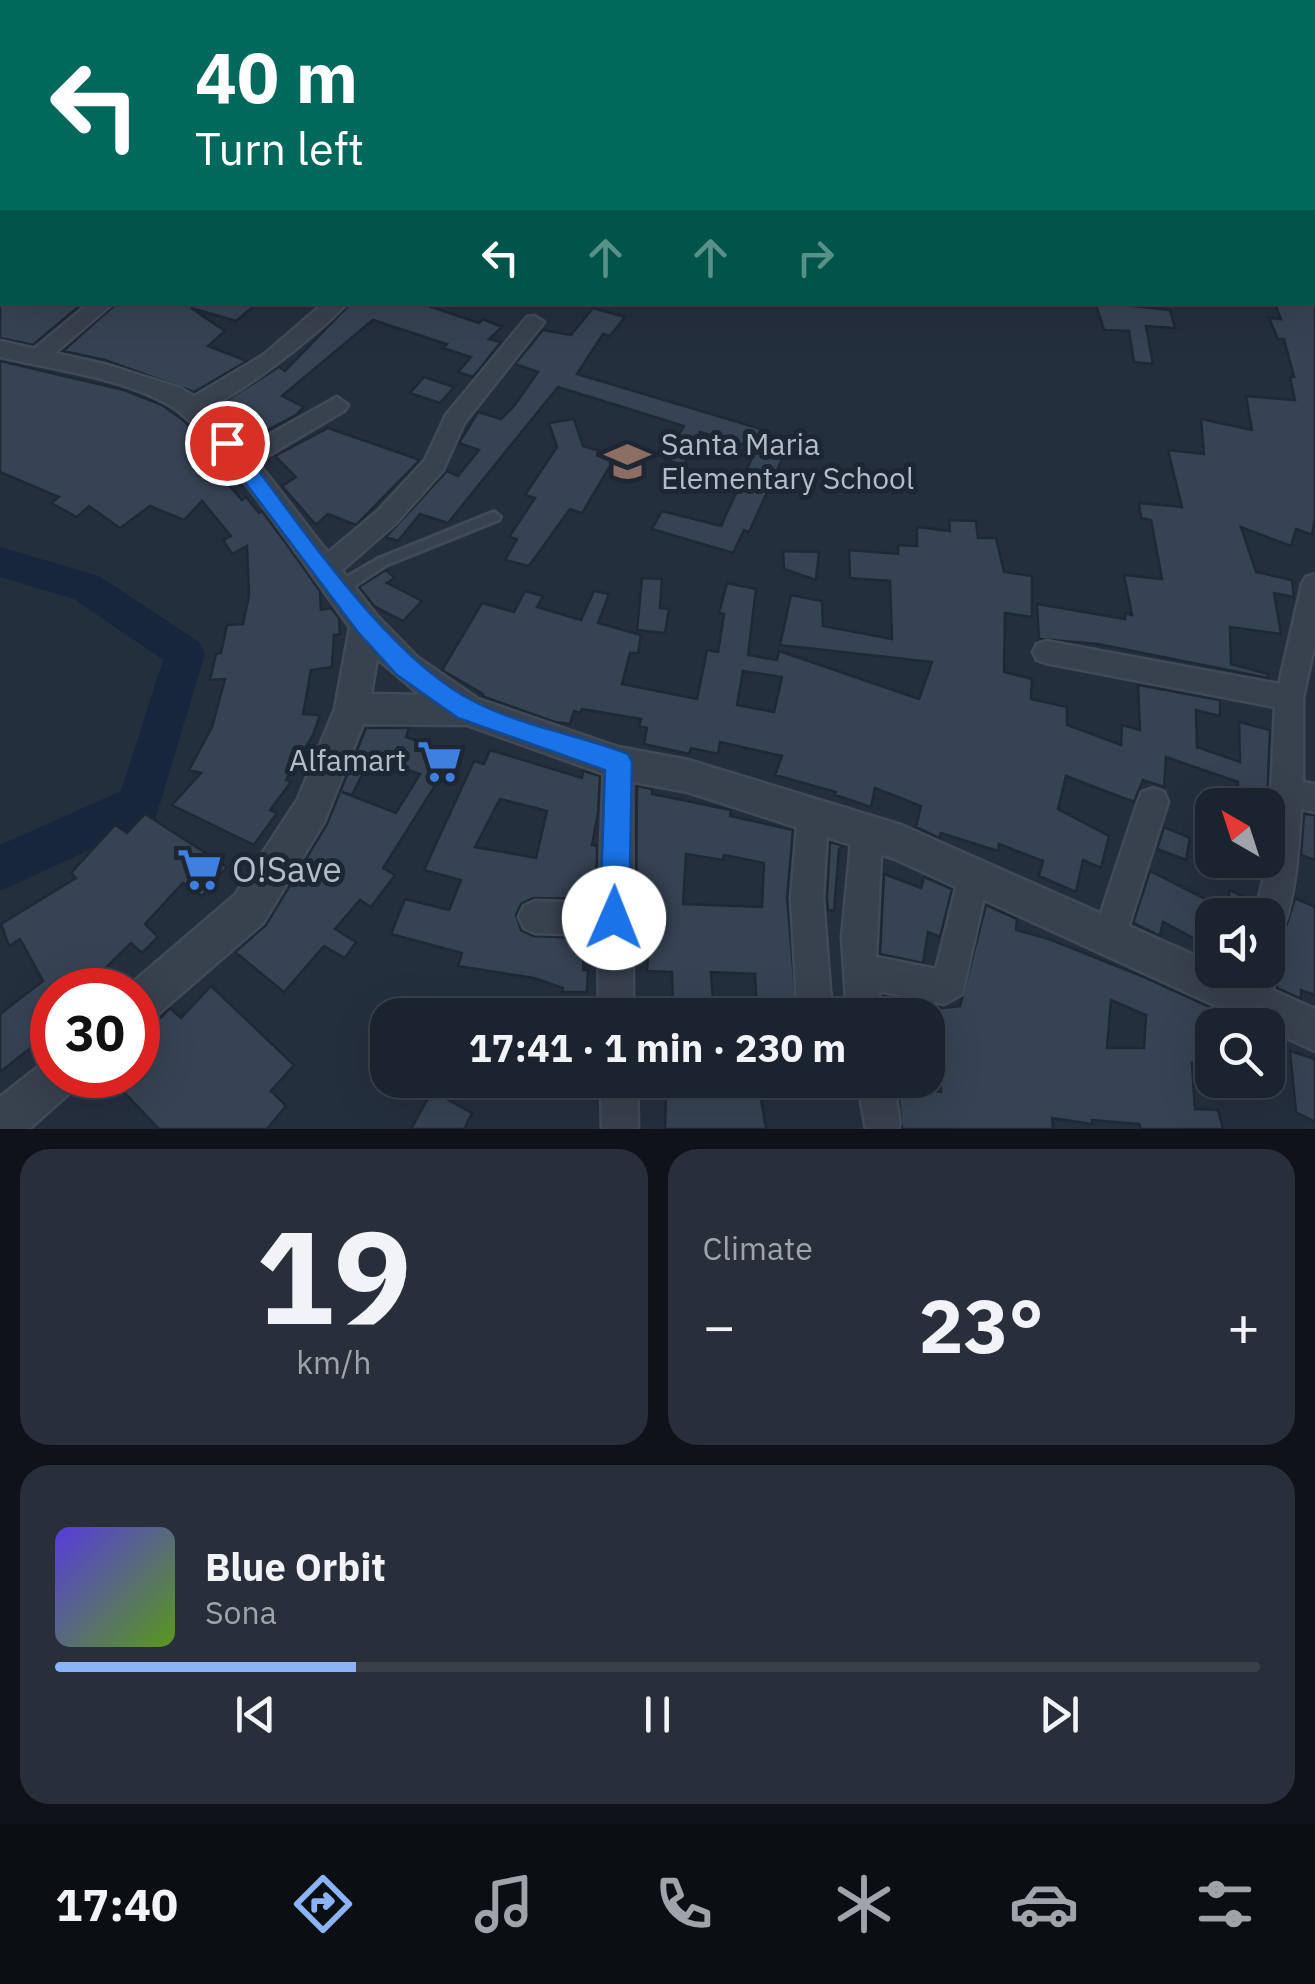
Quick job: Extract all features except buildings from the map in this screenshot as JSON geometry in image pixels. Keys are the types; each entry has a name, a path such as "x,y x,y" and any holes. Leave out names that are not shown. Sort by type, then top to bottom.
{"street":[{"path":"36,358 100,305"},
{"path":"193,407 272,359 335,305"},
{"path":"333,579 435,464 454,420 534,322"},
{"path":"0,350 156,388 193,407 241,460 366,625 406,667 467,710 618,762 688,776 901,843 1109,937 1195,965"},
{"path":"241,460 337,405"},
{"path":"1274,898 1301,796 1289,698 1315,584"},
{"path":"160,986 248,909 311,810 352,709 366,625"},
{"path":"1046,652 1289,698"},
{"path":"352,709 467,710"},
{"path":"616,998 618,762"},
{"path":"1109,937 1153,802"},
{"path":"813,815 806,898 814,998"},
{"path":"862,998 858,937 867,832"},
{"path":"860,971 944,987 950,982 973,875"},
{"path":"535,917 614,918"},
{"path":"1261,988 1315,1030"},
{"path":"0,1126 32,1098"},
{"path":"619,1098 620,1129"},
{"path":"878,1098 882,1124"}],"lane":[{"path":"333,579 494,517"}],"waterway":[{"path":"0,562 86,587 185,654 139,805 0,868"}],"place":[{"name":"Santa Maria Elementary School","path":"628,462"},
{"name":"Alfamart","path":"439,761"},
{"name":"O!Save","path":"199,870"}],"route":[{"path":"227,443 366,625 406,667 467,710 618,762 614,918"}]}
